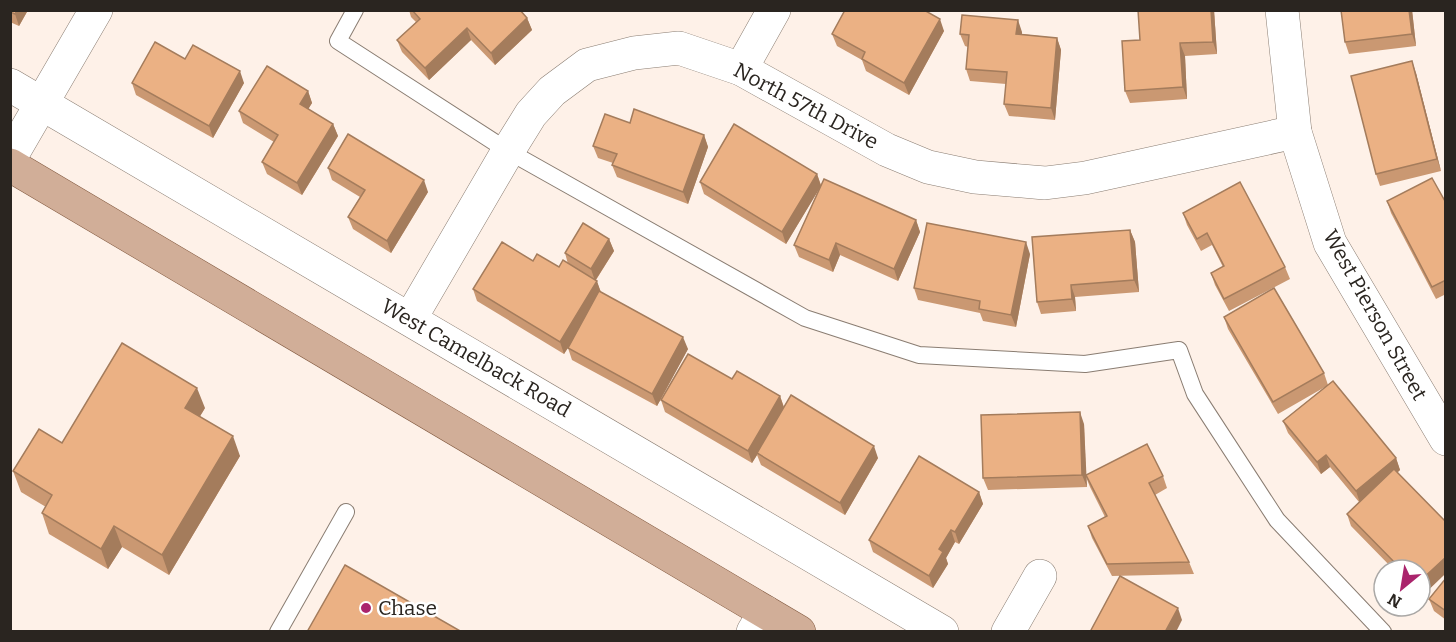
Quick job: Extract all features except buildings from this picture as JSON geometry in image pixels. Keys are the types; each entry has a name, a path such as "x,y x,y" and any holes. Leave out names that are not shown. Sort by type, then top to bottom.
{"main road":[{"path":"10,165 759,622 798,632"}],"street":[{"path":"10,158 96,10"},
{"path":"741,69 774,10"},
{"name":"West Pierson Street","path":"1282,10 1295,132 1330,243 1446,439"},
{"name":"North 57th Drive","path":"410,319 531,114 552,91 587,65 634,53 679,48 741,69 887,150 928,166 986,179 1045,183 1085,178 1295,132"},
{"name":"West Camelback Road","path":"10,85 942,632"},
{"path":"1008,632 1040,576"}],"lane":[{"path":"355,10 338,41 508,151 805,318 919,355 1086,364 1179,350 1195,394 1277,520 1383,632"},
{"path":"278,632 346,512"}],"place":[{"name":"Chase","path":"366,608"}]}
